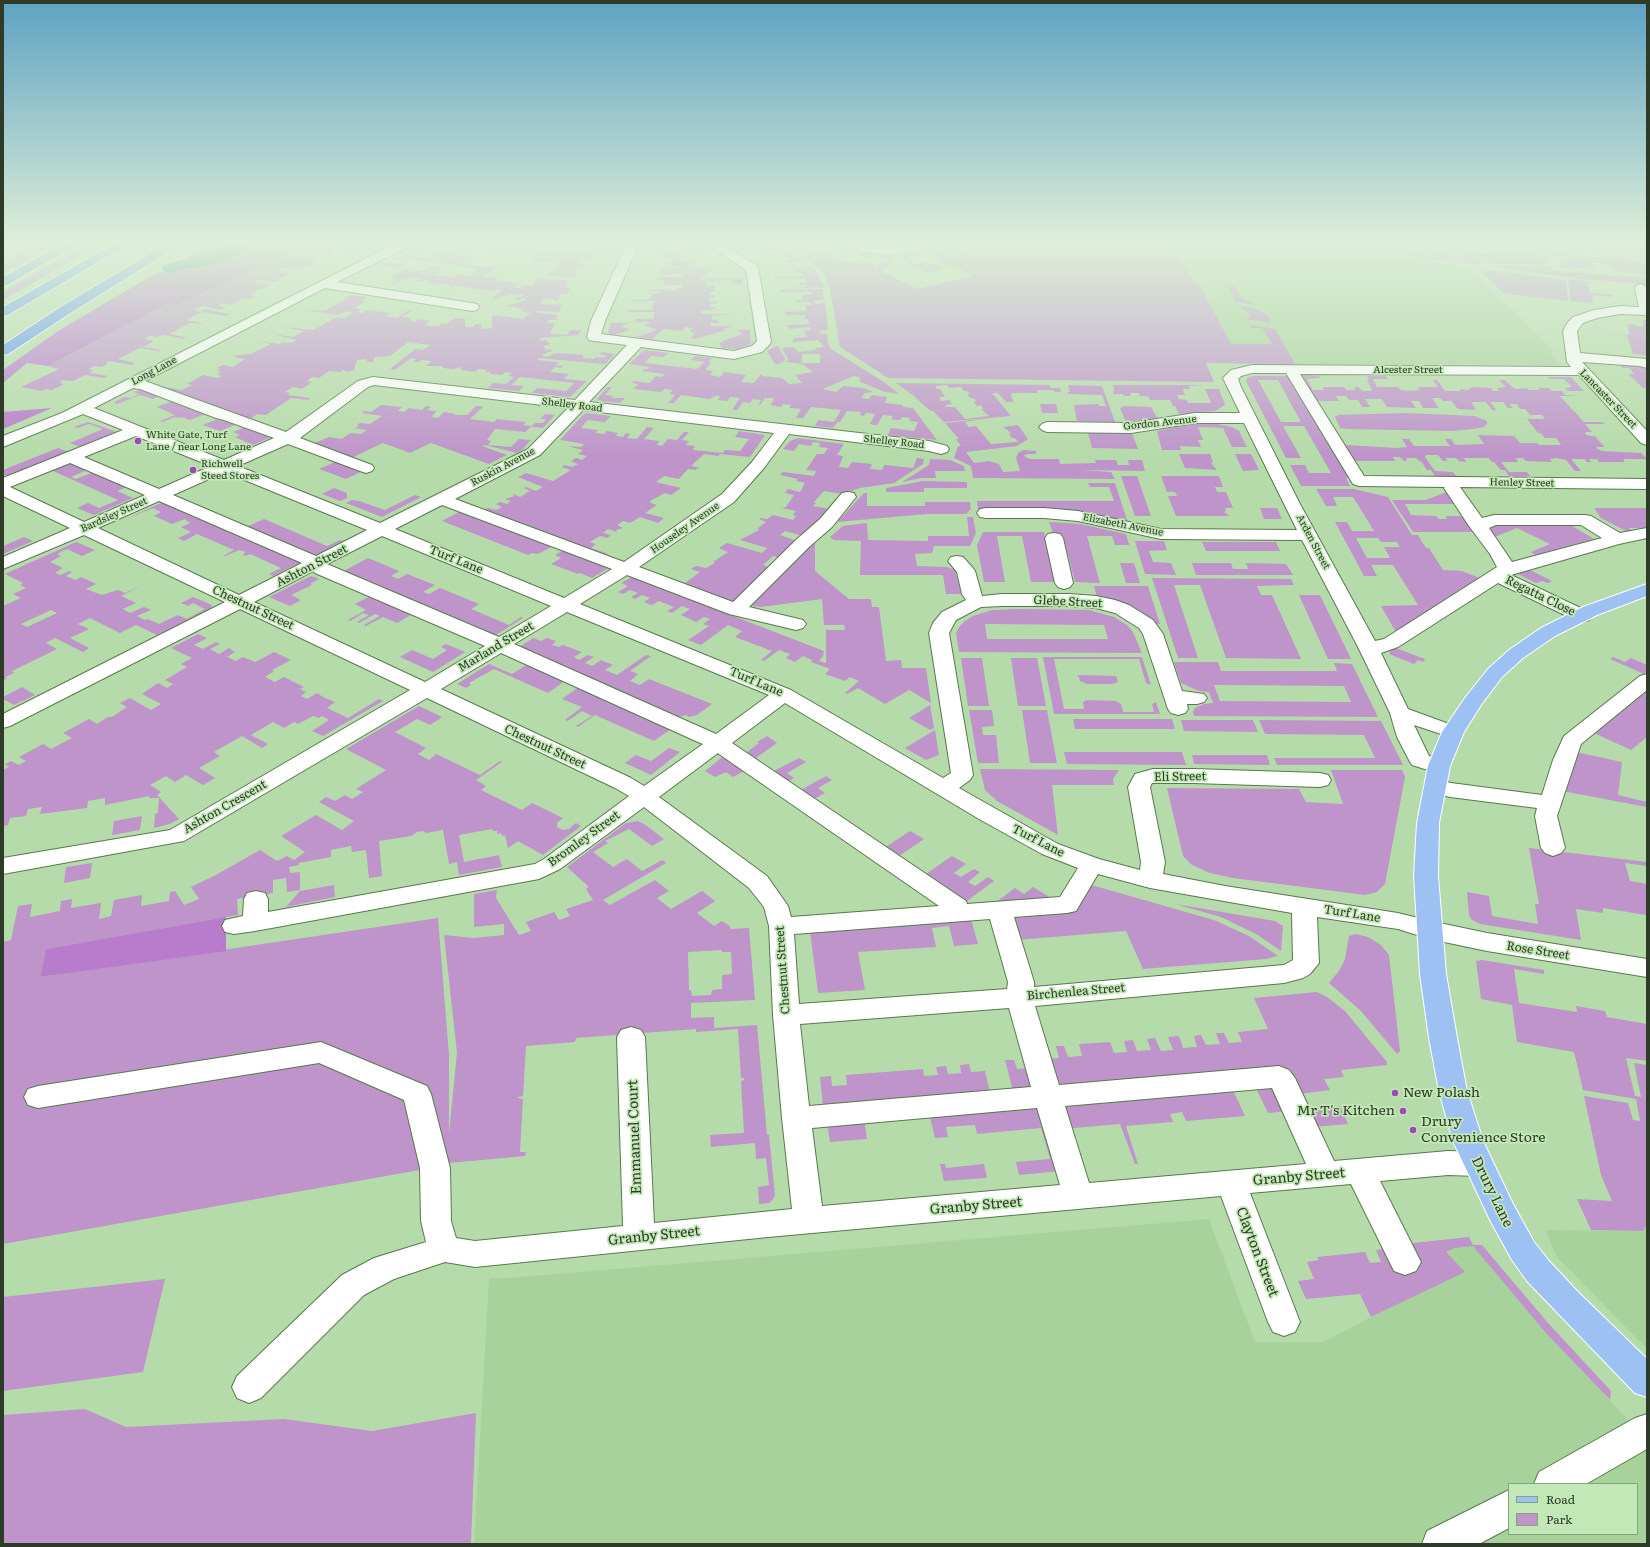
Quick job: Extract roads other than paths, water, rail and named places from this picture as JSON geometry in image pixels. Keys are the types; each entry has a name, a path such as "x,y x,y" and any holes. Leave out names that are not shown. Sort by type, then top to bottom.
{"highway":[{"path":"3,351 59,313"}],"main road":[{"name":"Drury Lane","path":"1647,590 1582,616 1548,632 1504,664 1472,702 1453,732 1445,750 1437,776 1428,824 1426,876 1433,974 1452,1091 1468,1141 1478,1164 1508,1225 1523,1251 1538,1271 1647,1382"}],"street":[{"name":"Long Lane","path":"3,442 67,416 267,313"},
{"path":"602,313 593,336 596,338 734,355 752,351 763,345 764,339 760,313"},
{"path":"1600,313 1578,320 1573,325 1570,331 1572,357 1644,362 1647,364"},
{"name":"Ruskin Avenue","path":"382,529 534,452 637,344"},
{"name":"Lancaster Street","path":"1572,357 1580,371 1647,440"},
{"name":"Alcester Street","path":"1236,373 1252,369 1580,371"},
{"name":"Henley Street","path":"1290,369 1359,482 1402,488 1647,484"},
{"name":"Arden Street","path":"1236,373 1230,378 1232,384 1308,535 1368,647 1400,713 1408,737 1420,760 1450,790 1549,803"},
{"name":"Shelley Road","path":"225,466 288,438 303,429 363,384 373,381 785,429 941,449"},
{"path":"132,383 143,385 221,415 226,415 366,468"},
{"name":"Turf Lane","path":"82,408 784,694 987,814 1050,849 1092,865 1150,880 1398,921 1430,930"},
{"name":"Gordon Avenue","path":"1047,427 1131,428 1195,418 1249,418"},
{"name":"Houseley Avenue","path":"566,604 626,569 728,498 758,465 785,429"},
{"path":"3,484 137,430"},
{"path":"70,457 310,560 328,572 500,645 706,737 957,907 959,913"},
{"name":"Bardsley Street","path":"3,564 225,466"},
{"path":"1452,488 1499,554 1503,572"},
{"name":"Chestnut Street","path":"3,490 624,783 644,796 758,882 776,906 781,926 786,1015 796,1118 809,1221"},
{"path":"736,610 803,543 826,523 848,497"},
{"path":"441,499 736,610 796,624"},
{"name":"Elizabeth Avenue","path":"986,513 1078,516 1161,534 1308,535"},
{"path":"1478,526 1494,520 1585,520 1617,539"},
{"name":"Ashton Street","path":"241,602 382,529"},
{"path":"1368,647 1382,647 1391,642 1503,572 1617,539 1647,533"},
{"path":"1054,538 1064,584"},
{"path":"957,561 966,572 971,594 977,602"},
{"name":"Regatta Close","path":"1503,572 1582,616"},
{"name":"Glebe Street","path":"945,788 962,775 939,632 943,623 949,616 977,602 1002,600 1069,600 1108,604 1122,609 1146,624 1153,634 1176,703 1197,698"},
{"path":"3,722 241,602"},
{"name":"Marland Street","path":"425,690 566,604"},
{"path":"1553,848 1546,816 1549,803 1572,741 1647,680"},
{"name":"Ashton Crescent","path":"3,866 176,836 425,690"},
{"name":"Bromley Street","path":"256,898 245,924 531,873 552,864 784,694"},
{"path":"1400,713 1453,732"},
{"name":"Eli Street","path":"1150,880 1153,862 1139,787 1144,779 1152,776 1193,776 1320,780"},
{"path":"781,926 1067,905 1092,865"},
{"name":"Birchenlea Street","path":"786,1015 1020,998 1294,972 1306,963 1304,906"},
{"path":"1000,910 1021,982 1020,998 1023,1012 1078,1196"},
{"name":"Rose Street","path":"1430,930 1488,942 1647,968"},
{"name":"Emmanuel Court","path":"631,1037 639,1237"},
{"path":"38,1097 321,1052 417,1094 435,1168 436,1221 443,1248 428,1255 385,1268 353,1285 249,1387"},
{"path":"796,1118 1279,1077 1285,1086 1325,1174"},
{"name":"Granby Street","path":"443,1248 475,1254 639,1237 1078,1196 1448,1163 1478,1164"},
{"path":"1360,1171 1405,1262"},
{"name":"Clayton Street","path":"1231,1183 1284,1322"},
{"path":"1554,1483 1647,1430"},
{"path":"1440,1544 1508,1509"}],"place":[{"name":"White Gate, Turf Lane / near Long Lane","path":"138,441"},
{"name":"Richwell Steed Stores","path":"193,470"},
{"name":"New Polash","path":"1395,1093"},
{"name":"Mr T's Kitchen","path":"1403,1111"},
{"name":"Drury Convenience Store","path":"1413,1130"}]}
